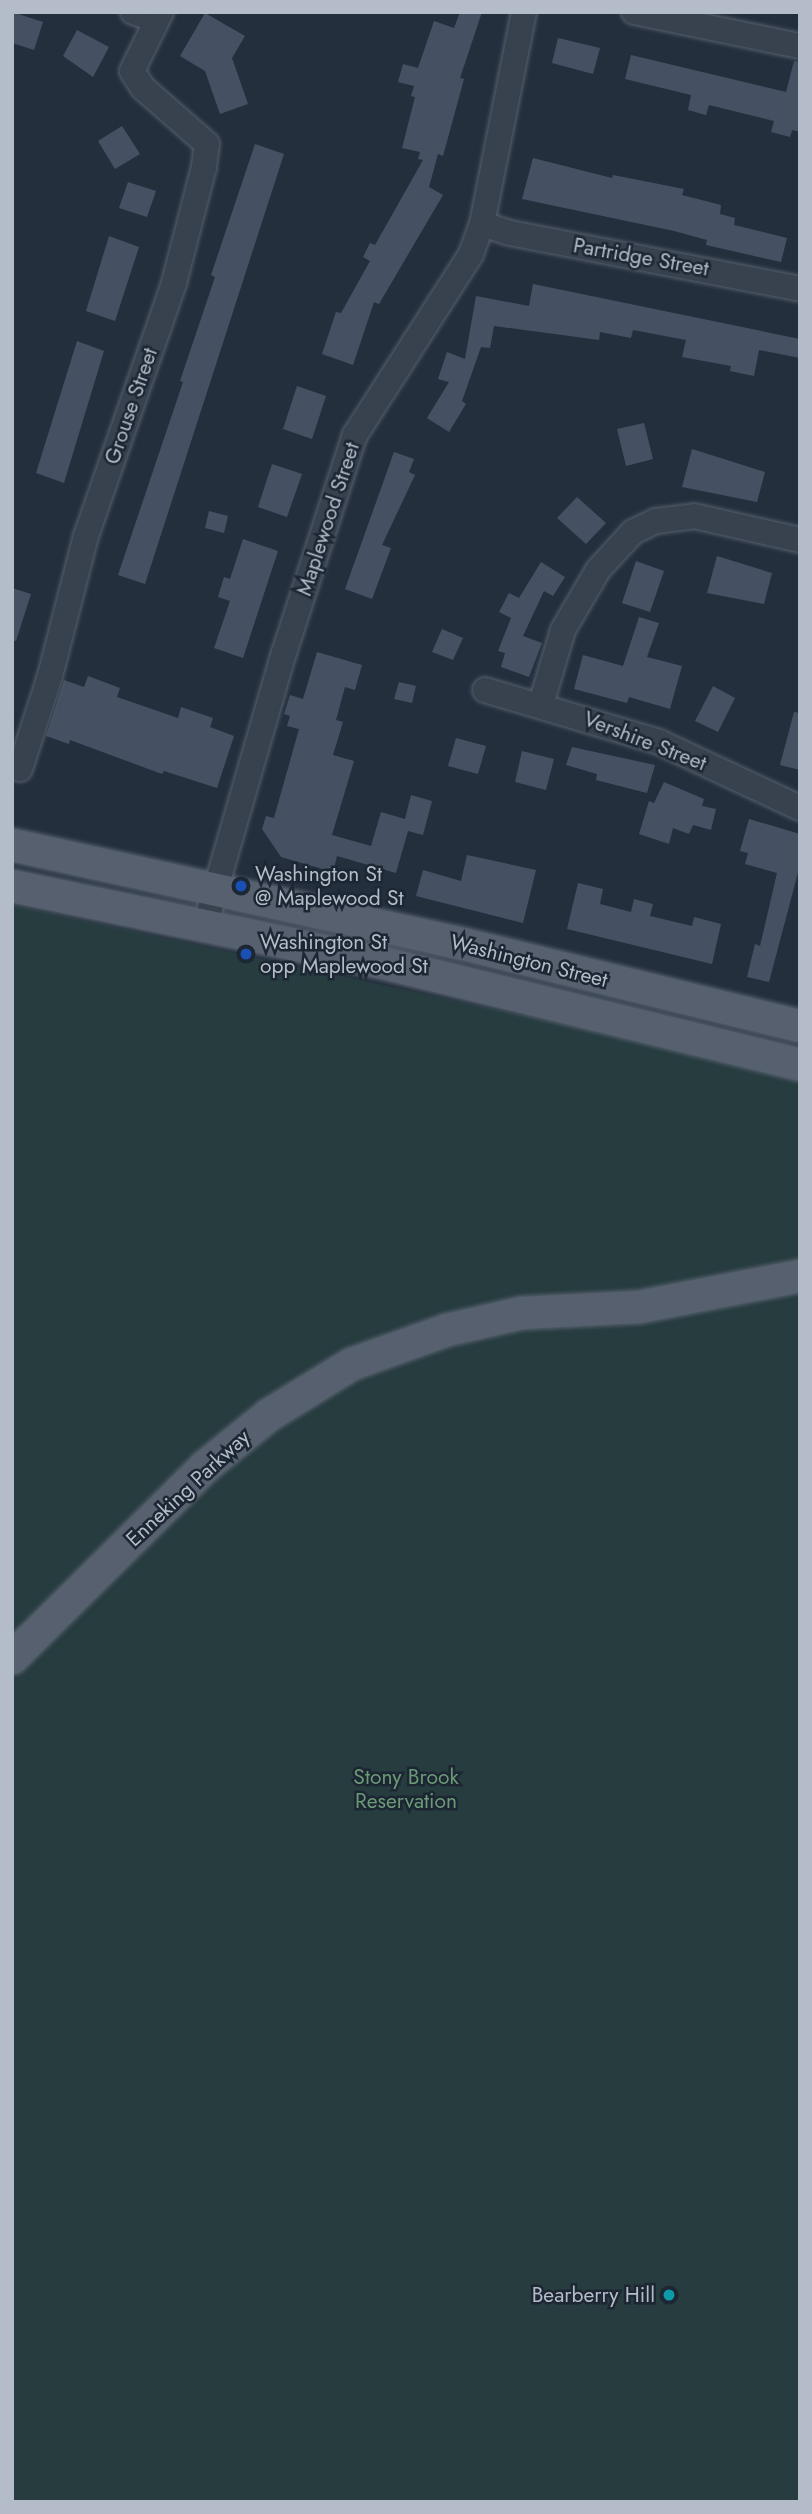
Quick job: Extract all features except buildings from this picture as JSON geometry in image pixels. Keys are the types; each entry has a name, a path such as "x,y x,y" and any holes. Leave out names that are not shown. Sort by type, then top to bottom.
{"main road":[{"name":"Washington Street","path":"12,845 212,892 463,944 800,1026"},
{"name":"Washington Street","path":"12,886 379,962 800,1065"},
{"name":"Enneking Parkway","path":"12,1658 206,1466 269,1415 352,1364 447,1330 522,1313 639,1307 800,1276"}],"street":[{"path":"133,12 159,16"},
{"name":"Maplewood Street","path":"205,926 212,892 355,435 471,254 482,224 524,12"},
{"path":"634,12 800,46"},
{"name":"Grouse Street","path":"20,769 50,676 86,536 174,283 204,167 207,144 143,88 132,71 159,16"},
{"name":"Partridge Street","path":"482,224 510,233 800,289"},
{"path":"541,704 563,631 598,570 633,532 656,521 694,516 720,518 800,540"},
{"name":"Vershire Street","path":"485,690 541,704 659,742 800,808"}],"green space":[{"name":"Stony Brook Reservation","path":"12,905 800,1075 800,2502 12,2502"}],"place":[{"name":"Washington St @ Maplewood St","path":"241,886"},
{"name":"Washington St opp Maplewood St","path":"246,954"},
{"name":"Bearberry Hill","path":"669,2295"}]}
